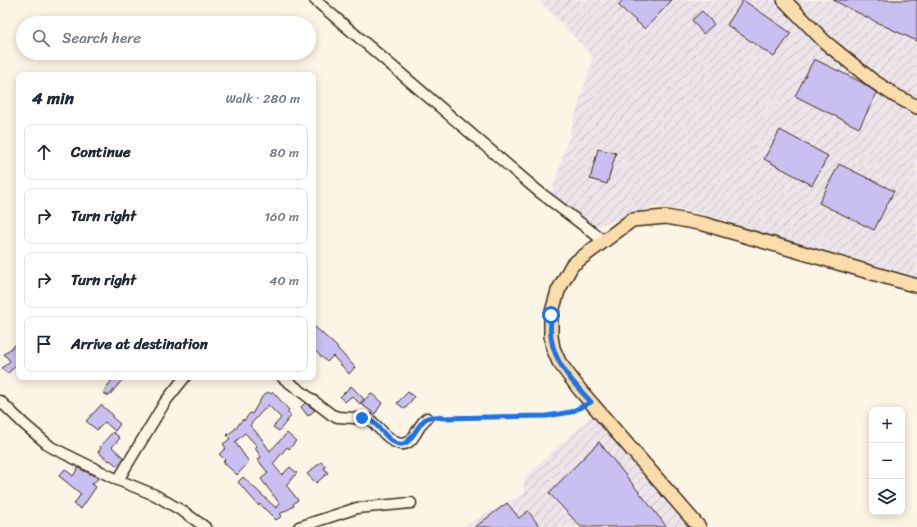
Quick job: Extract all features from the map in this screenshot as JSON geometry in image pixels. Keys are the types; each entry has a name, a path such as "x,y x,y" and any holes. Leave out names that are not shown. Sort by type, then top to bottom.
{"main road":[{"path":"784,0 825,42 843,57 873,81 896,96 917,107"},
{"path":"698,527 591,402 559,362 553,348 551,336 551,315 558,291 572,265 632,220 666,217 704,224 917,286"}],"street":[{"path":"316,0 538,191 604,242"},
{"path":"118,480 165,402 182,380"},
{"path":"286,380 332,415 338,417 369,419 393,441 399,444 405,444 410,440 422,422 427,418"},
{"path":"0,401 51,447 118,480 155,495 184,512 204,527"},
{"path":"299,527 356,508 410,503"}],"path":[{"path":"427,418 432,416 443,418 547,416 571,412 591,402"}],"shaded area":[{"path":"539,0 917,0 917,278 695,212 653,207 582,232 548,205 593,57"},
{"path":"594,414 688,527 462,527 524,493 524,478"}],"building":[{"path":"623,0 672,0 645,29 618,5"},
{"path":"743,0 791,33 774,57 727,25"},
{"path":"833,0 917,0 917,41 878,23"},
{"path":"702,11 714,24 703,34 692,20"},
{"path":"814,59 861,82 877,93 859,128 795,96"},
{"path":"780,130 828,156 812,185 764,159"},
{"path":"598,149 616,153 607,184 590,179"},
{"path":"839,164 894,191 874,230 819,203"},
{"path":"316,328 337,347 355,367 349,374 333,356 327,362 316,352"},
{"path":"16,344 16,366 7,374 2,368 10,361 4,354"},
{"path":"112,380 122,380 109,396 103,393"},
{"path":"351,386 364,399 360,404 352,396 345,402 340,397"},
{"path":"268,392 271,394 273,392 289,410 287,412 291,416 279,431 273,427 281,418 268,405 250,425 270,451 287,433 296,441 289,449 287,447 273,464 282,475 290,467 297,473 286,485 298,500 293,504 294,506 280,514 282,516 276,520 260,504 259,506 238,482 243,477 276,508 280,504 261,479 268,473 258,460 261,457 255,448 257,446 245,433 235,442 249,462 237,475 223,462 225,460 219,454 226,448 223,444 230,439 227,435 234,430 243,419 244,421 250,413 252,414 262,397"},
{"path":"408,392 414,397 405,409 397,403"},
{"path":"371,393 382,403 375,414 361,404"},
{"path":"305,403 315,410 308,416 301,407"},
{"path":"101,405 113,415 112,417 120,424 115,431 105,422 97,430 86,421"},
{"path":"113,432 120,438 112,447 124,458 117,466 98,452 101,448 100,446"},
{"path":"599,442 667,527 581,527 549,493"},
{"path":"321,462 326,466 324,468 328,473 316,483 307,474"},
{"path":"78,468 99,478 92,484 96,487 81,509 74,504 81,494 59,476 65,469 73,476"},
{"path":"507,503 519,518 528,511 540,527 475,527"}],"route":[{"path":"362,418 372,421 393,441 399,444 405,444 410,440 422,422 432,416 443,418 547,416 571,412 591,402 559,362 553,348 551,336 551,315"}]}
